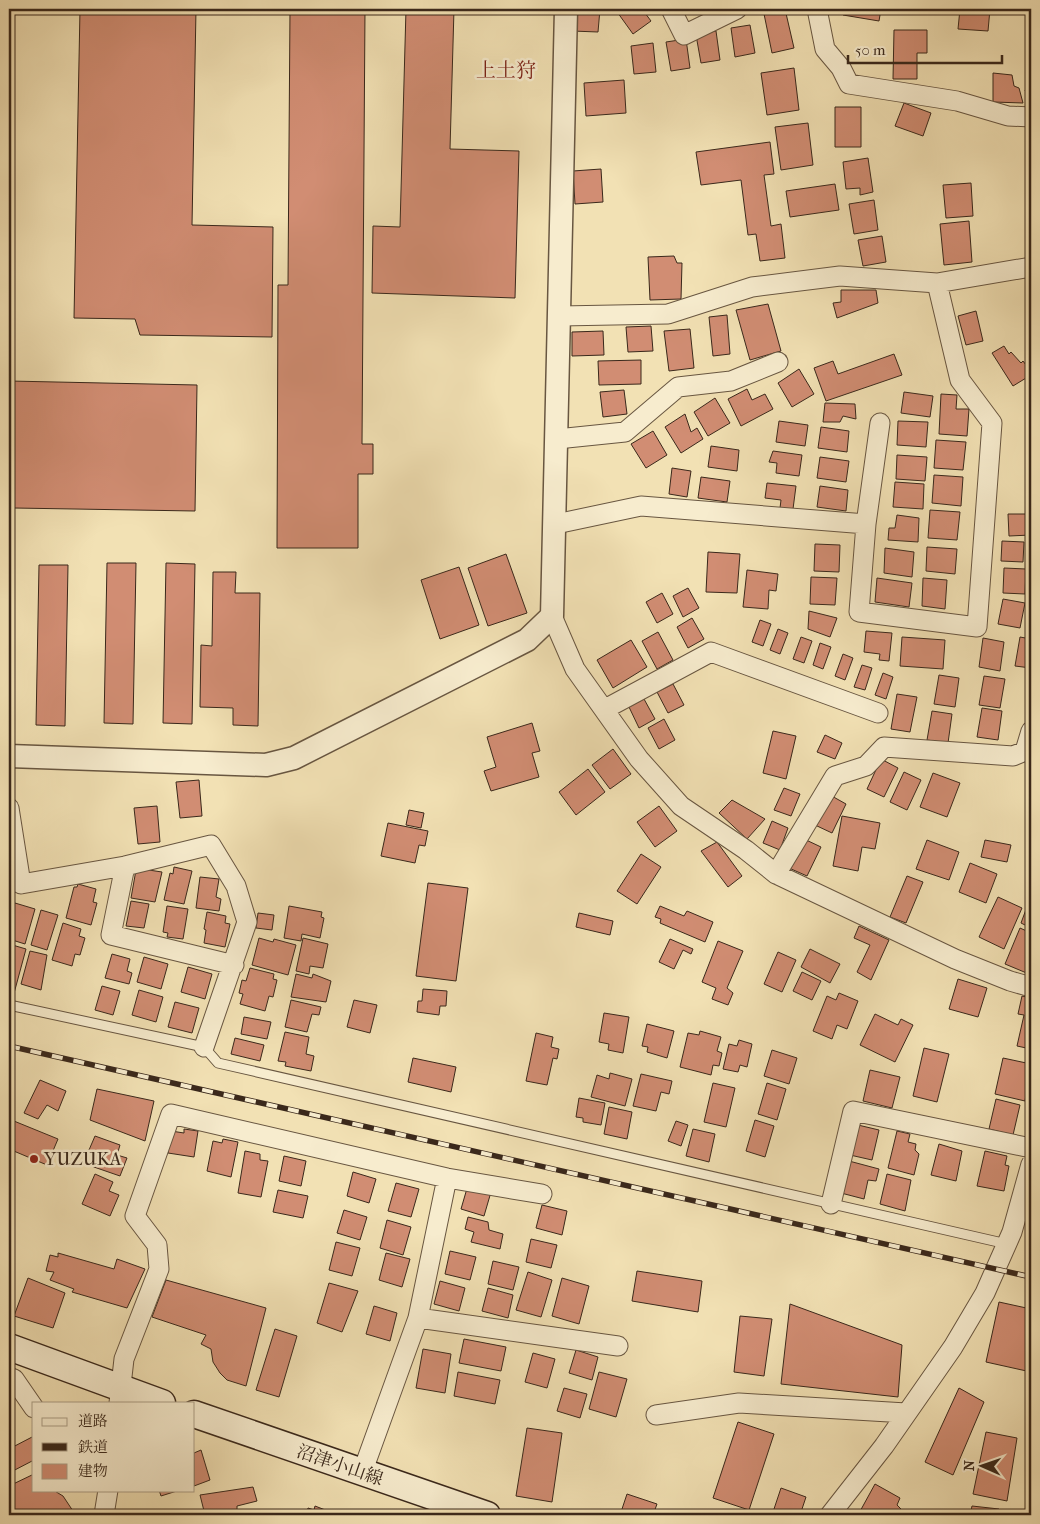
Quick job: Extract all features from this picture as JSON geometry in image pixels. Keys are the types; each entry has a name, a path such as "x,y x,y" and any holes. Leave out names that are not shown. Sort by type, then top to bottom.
{"main road":[{"path":"9,1347 120,1396 156,1402"},
{"name":"沼津小山線","path":"195,1414 487,1515"}],"street":[{"path":"566,9 556,524 552,616 576,669 639,758 681,806 746,850 776,874 955,959 1010,981 1031,987"},
{"path":"671,9 684,35 736,9"},
{"path":"817,9 826,49 841,68 849,84 957,101 1008,116 1031,117"},
{"path":"560,316 668,314 752,286 840,276 937,284 1031,268"},
{"path":"880,423 866,524 859,612 977,627 992,423 960,380 937,284"},
{"path":"557,439 625,432 678,387 731,381 778,362"},
{"path":"556,524 641,506 866,524"},
{"path":"9,756 266,765 294,758 527,640 552,616"},
{"path":"605,709 712,652 878,713"},
{"path":"776,874 835,776 866,766 884,746 1013,756 1025,751 1031,731"},
{"path":"9,808 21,884 125,866 211,845 236,886 247,922 234,965 204,1047"},
{"path":"125,866 111,935 234,965"},
{"path":"831,1204 853,1111 1031,1148"},
{"path":"120,1396 124,1359 159,1269 157,1245 135,1216 171,1114 447,1178 542,1194"},
{"path":"830,1515 884,1446 953,1347 985,1293 1007,1244 1031,1164"},
{"path":"362,1473 418,1318 447,1178"},
{"path":"418,1318 618,1346"},
{"path":"9,1377 14,1379 32,1405"},
{"path":"656,1415 738,1403 906,1413"}],"lane":[{"path":"9,1004 204,1047 218,1063 1007,1244"}],"building":[{"path":"80,9 196,9 192,225 273,227 272,337 140,335 135,319 74,318"},
{"path":"290,9 365,9 362,444 373,444 373,474 358,474 358,548 277,548 278,285 288,285"},
{"path":"406,9 454,9 450,149 519,151 515,298 372,293 373,226 400,227"},
{"path":"573,9 600,9 598,32 572,31"},
{"path":"615,9 642,9 651,21 633,34"},
{"path":"763,9 785,9 794,48 772,53"},
{"path":"844,9 881,9 879,21 843,15"},
{"path":"960,9 990,9 988,31 958,29"},
{"path":"750,25 755,53 735,57 731,28"},
{"path":"894,30 927,30 927,53 917,53 917,79 893,79"},
{"path":"716,31 720,60 701,63 696,35"},
{"path":"686,39 690,68 671,71 666,42"},
{"path":"653,43 656,72 634,74 631,46"},
{"path":"794,68 799,110 767,115 761,73"},
{"path":"993,73 1012,75 1014,86 1019,88 1023,103 993,102"},
{"path":"624,80 626,113 586,116 584,83"},
{"path":"1031,88 1031,107 1025,90"},
{"path":"904,103 931,113 923,136 895,126"},
{"path":"835,107 861,107 861,147 835,147"},
{"path":"808,123 813,165 781,170 775,127"},
{"path":"770,142 774,174 764,175 771,226 781,224 785,258 760,261 756,234 748,235 741,180 701,185 696,152"},
{"path":"868,158 873,192 860,195 860,188 846,189 843,162"},
{"path":"601,169 603,202 575,204 573,171"},
{"path":"971,183 973,216 946,218 943,185"},
{"path":"835,184 839,210 790,217 786,191"},
{"path":"874,200 878,230 854,234 849,204"},
{"path":"969,221 972,262 944,265 940,224"},
{"path":"882,236 886,262 863,266 858,240"},
{"path":"674,256 677,263 682,263 681,299 650,300 648,257"},
{"path":"841,290 876,290 878,303 837,318 833,303 841,302"},
{"path":"768,304 781,351 750,360 736,310"},
{"path":"976,311 983,341 966,345 958,316"},
{"path":"727,315 730,354 713,356 709,317"},
{"path":"651,326 653,351 628,352 626,327"},
{"path":"690,329 694,368 669,371 664,331"},
{"path":"603,331 604,355 572,356 572,332"},
{"path":"1004,346 1009,354 1011,352 1021,363 1023,361 1026,365 1029,364 1031,366 1031,375 1013,386 992,353"},
{"path":"894,354 902,375 826,401 814,368 833,361 838,374"},
{"path":"641,360 641,384 599,385 598,361"},
{"path":"799,369 814,394 792,407 778,383"},
{"path":"9,381 197,385 195,511 14,508 12,604 9,604"},
{"path":"747,389 752,400 765,394 773,409 741,426 728,399"},
{"path":"624,390 627,414 603,417 600,392"},
{"path":"904,392 933,396 930,417 901,413"},
{"path":"941,394 957,395 956,409 969,409 967,436 939,434"},
{"path":"715,398 730,423 708,436 694,412"},
{"path":"825,403 855,404 856,419 843,416 840,422 823,422"},
{"path":"685,414 691,432 697,428 703,439 681,453 665,427"},
{"path":"779,421 808,425 805,446 776,442"},
{"path":"898,421 928,422 926,447 897,445"},
{"path":"821,427 849,431 847,452 818,448"},
{"path":"653,431 667,455 646,468 631,444"},
{"path":"936,440 966,442 963,470 934,468"},
{"path":"711,446 739,450 737,471 708,467"},
{"path":"773,451 802,455 799,476 776,473 777,463 769,462"},
{"path":"897,455 927,457 925,481 896,479"},
{"path":"820,457 849,461 846,482 817,478"},
{"path":"672,468 691,471 687,497 669,494"},
{"path":"934,475 963,477 961,506 932,503"},
{"path":"701,477 730,481 727,502 698,498"},
{"path":"895,482 924,484 923,509 893,507"},
{"path":"767,483 796,486 793,509 780,508 781,500 765,498"},
{"path":"820,486 848,490 846,511 817,507"},
{"path":"930,510 960,512 957,540 928,538"},
{"path":"1008,514 1031,514 1031,535 1009,536"},
{"path":"897,515 919,518 918,542 888,540 889,528 895,528"},
{"path":"1002,541 1024,542 1023,562 1001,561"},
{"path":"815,544 840,545 839,572 814,571"},
{"path":"927,547 957,549 955,574 926,571"},
{"path":"885,548 914,552 912,577 884,573"},
{"path":"708,552 740,554 737,593 706,592"},
{"path":"506,554 527,613 488,626 468,568"},
{"path":"107,563 136,563 133,724 104,723"},
{"path":"166,563 195,564 192,724 163,723"},
{"path":"39,565 68,565 65,726 36,725"},
{"path":"459,567 479,625 440,639 421,580"},
{"path":"1004,568 1026,569 1025,594 1003,593"},
{"path":"747,570 778,574 776,591 769,590 768,609 743,607"},
{"path":"213,572 236,572 235,593 260,593 258,726 233,725 233,708 200,707 201,645 212,646"},
{"path":"811,577 837,578 835,605 810,604"},
{"path":"877,578 912,583 909,607 875,602"},
{"path":"923,578 947,580 945,609 922,606"},
{"path":"688,588 699,608 683,617 673,596"},
{"path":"662,593 673,614 657,623 646,602"},
{"path":"1003,599 1025,603 1020,628 998,624"},
{"path":"809,611 837,618 830,637 808,629"},
{"path":"692,618 704,639 688,648 677,627"},
{"path":"760,620 771,624 763,646 752,642"},
{"path":"9,621 12,621 13,723 9,723"},
{"path":"778,629 788,633 780,654 770,650"},
{"path":"866,631 892,633 889,661 879,660 880,654 864,652"},
{"path":"658,632 673,660 657,669 642,641"},
{"path":"801,637 812,641 804,663 793,659"},
{"path":"902,637 945,640 943,669 900,666"},
{"path":"1020,637 1031,639 1031,668 1015,666"},
{"path":"983,638 1004,642 1000,671 979,667"},
{"path":"631,640 647,667 613,688 597,660"},
{"path":"820,643 831,647 823,669 813,665"},
{"path":"843,654 853,658 845,680 835,676"},
{"path":"862,665 872,668 865,690 854,687"},
{"path":"883,673 893,677 886,699 875,695"},
{"path":"939,675 959,678 955,707 934,704"},
{"path":"984,676 1005,679 1000,708 979,705"},
{"path":"673,684 684,705 668,713 657,692"},
{"path":"897,694 917,697 910,732 891,729"},
{"path":"644,699 655,719 639,728 629,707"},
{"path":"982,708 1002,711 998,740 977,737"},
{"path":"932,711 952,714 948,743 927,740"},
{"path":"664,719 675,740 659,749 648,728"},
{"path":"532,723 540,751 532,753 539,777 491,791 484,771 496,767 487,737"},
{"path":"773,731 796,736 786,779 763,773"},
{"path":"825,735 842,743 835,759 817,752"},
{"path":"613,749 631,774 610,789 592,765"},
{"path":"881,759 898,768 884,797 867,789"},
{"path":"588,769 605,792 576,815 559,792"},
{"path":"904,772 921,780 907,810 890,802"},
{"path":"933,773 960,783 947,817 920,807"},
{"path":"199,780 202,816 180,818 176,782"},
{"path":"784,788 800,794 791,816 774,810"},
{"path":"830,795 846,804 832,833 815,825"},
{"path":"732,800 765,819 747,839 719,813"},
{"path":"157,806 160,842 138,844 134,808"},
{"path":"659,806 677,831 655,847 637,822"},
{"path":"409,810 424,813 421,828 406,825"},
{"path":"842,816 880,823 875,849 862,847 858,871 833,866"},
{"path":"772,821 788,828 780,850 763,843"},
{"path":"388,823 428,831 425,846 419,845 415,863 381,856"},
{"path":"804,839 821,847 807,876 789,868"},
{"path":"927,840 959,852 949,880 916,869"},
{"path":"985,840 1011,845 1007,862 981,857"},
{"path":"717,842 742,876 728,887 701,851"},
{"path":"641,854 661,867 637,904 617,891"},
{"path":"970,863 997,874 986,903 959,892"},
{"path":"174,867 192,871 184,904 164,900 170,873 173,874"},
{"path":"136,870 162,872 155,902 131,898"},
{"path":"907,876 923,882 906,923 890,917"},
{"path":"200,877 219,879 216,897 221,899 219,911 196,908"},
{"path":"428,883 468,888 456,981 416,976"},
{"path":"78,884 96,889 93,902 97,903 91,925 66,918 74,887 77,887"},
{"path":"1031,896 1031,928 1021,923"},
{"path":"998,897 1022,908 1004,949 979,937"},
{"path":"131,901 149,904 144,928 126,926"},
{"path":"15,903 35,909 25,944 9,939 9,914 11,915"},
{"path":"167,906 188,909 183,939 167,937 168,933 163,932"},
{"path":"289,906 322,912 321,917 324,918 320,938 302,934 301,941 284,938"},
{"path":"660,906 684,916 687,911 713,922 705,942 660,923 661,919 655,917"},
{"path":"41,910 58,915 47,950 31,945"},
{"path":"207,912 226,916 225,923 230,924 225,947 204,943"},
{"path":"258,913 274,915 272,930 256,928"},
{"path":"579,913 613,921 610,935 576,927"},
{"path":"63,923 81,929 79,936 85,938 80,955 75,954 72,966 52,960"},
{"path":"859,926 889,940 871,980 857,972 870,945 854,938"},
{"path":"1020,928 1031,933 1031,969 1029,974 1005,964"},
{"path":"259,938 273,942 274,939 296,945 288,975 252,965"},
{"path":"303,938 328,944 323,968 310,966 309,974 296,971"},
{"path":"670,939 693,949 691,954 683,950 674,969 659,962"},
{"path":"718,941 743,951 727,988 733,993 728,1005 712,999 716,988 702,982"},
{"path":"9,944 26,949 13,997 9,996"},
{"path":"810,949 840,964 830,983 801,967"},
{"path":"30,951 47,955 41,990 21,984"},
{"path":"778,952 796,960 782,992 764,984"},
{"path":"112,954 130,959 127,971 132,973 129,984 105,978"},
{"path":"144,957 168,964 161,989 137,982"},
{"path":"188,967 212,974 205,999 181,992"},
{"path":"250,968 274,974 273,979 277,980 273,997 269,996 265,1011 240,1004 243,994 239,993 242,980 246,981"},
{"path":"802,972 821,981 812,1000 793,991"},
{"path":"296,974 312,978 313,974 331,981 326,1002 291,997"},
{"path":"958,979 987,988 978,1017 949,1009"},
{"path":"102,986 120,991 113,1015 95,1010"},
{"path":"423,989 447,991 446,1006 440,1006 439,1015 417,1012 418,1001 422,1001"},
{"path":"139,990 163,997 156,1022 132,1015"},
{"path":"839,993 858,1001 847,1029 837,1025 832,1039 813,1031 827,996 836,1000"},
{"path":"1022,996 1031,998 1031,1049 1017,1046 1024,1015 1018,1014"},
{"path":"291,1000 321,1007 319,1015 312,1014 307,1032 285,1027"},
{"path":"354,1000 377,1005 370,1033 347,1027"},
{"path":"175,1002 199,1008 192,1033 168,1027"},
{"path":"604,1013 629,1017 623,1053 608,1050 609,1044 599,1042"},
{"path":"875,1014 898,1025 901,1019 913,1025 895,1062 860,1045"},
{"path":"244,1017 271,1022 267,1039 241,1034"},
{"path":"647,1024 674,1031 667,1058 647,1052 648,1047 642,1046"},
{"path":"700,1031 721,1037 717,1051 722,1053 719,1066 713,1065 711,1075 680,1067 688,1033 699,1035"},
{"path":"285,1032 309,1037 306,1054 314,1056 311,1071 285,1066 286,1062 278,1061"},
{"path":"536,1033 553,1037 551,1047 559,1049 557,1059 553,1058 547,1085 526,1081"},
{"path":"235,1038 264,1045 260,1061 231,1054"},
{"path":"739,1040 752,1044 747,1067 740,1065 738,1072 723,1069 729,1044 737,1046"},
{"path":"924,1048 949,1054 937,1102 913,1096"},
{"path":"772,1050 797,1058 789,1084 764,1076"},
{"path":"413,1058 456,1067 451,1092 408,1082"},
{"path":"1003,1058 1031,1064 1025,1101 995,1094"},
{"path":"870,1070 900,1077 892,1108 863,1101"},
{"path":"610,1073 632,1079 625,1106 591,1097 597,1075 609,1079"},
{"path":"641,1074 672,1081 669,1094 661,1092 656,1111 633,1106"},
{"path":"40,1080 66,1091 58,1111 47,1105 38,1119 24,1113"},
{"path":"713,1083 735,1088 726,1127 704,1122"},
{"path":"767,1083 786,1089 777,1120 758,1114"},
{"path":"97,1089 154,1101 145,1141 90,1120"},
{"path":"579,1098 605,1103 601,1125 583,1122 583,1118 576,1117"},
{"path":"996,1099 1020,1105 1013,1135 989,1129"},
{"path":"609,1107 632,1112 627,1139 604,1134"},
{"path":"9,1119 58,1139 47,1165 9,1149"},
{"path":"755,1120 774,1126 765,1157 746,1151"},
{"path":"676,1121 688,1125 681,1146 668,1141"},
{"path":"858,1125 879,1130 872,1160 850,1155"},
{"path":"184,1129 198,1131 194,1157 168,1153 171,1131 184,1133"},
{"path":"693,1129 715,1134 709,1162 686,1156"},
{"path":"897,1131 910,1134 908,1142 916,1144 915,1150 919,1154 914,1175 888,1168"},
{"path":"95,1136 120,1145 117,1155 127,1158 120,1176 91,1166 94,1155 89,1150"},
{"path":"223,1139 238,1142 231,1177 207,1171 213,1141 222,1143"},
{"path":"939,1144 962,1151 956,1181 931,1175"},
{"path":"245,1151 260,1154 260,1160 268,1161 261,1197 238,1193"},
{"path":"985,1151 1007,1156 1005,1165 1009,1166 1004,1191 977,1186"},
{"path":"284,1156 306,1161 301,1186 279,1181"},
{"path":"849,1161 879,1169 876,1181 868,1180 864,1199 841,1193"},
{"path":"353,1172 376,1179 369,1203 347,1196"},
{"path":"95,1174 113,1182 109,1191 119,1195 110,1216 82,1204"},
{"path":"887,1174 911,1180 905,1211 880,1204"},
{"path":"396,1183 419,1189 411,1217 388,1211"},
{"path":"468,1185 491,1192 484,1216 461,1209"},
{"path":"278,1190 308,1196 303,1218 273,1212"},
{"path":"542,1205 567,1211 562,1235 536,1228"},
{"path":"344,1210 367,1217 360,1240 337,1233"},
{"path":"468,1217 488,1222 489,1230 503,1234 500,1249 471,1242 474,1232 465,1229"},
{"path":"387,1220 411,1227 403,1255 380,1248"},
{"path":"531,1239 557,1245 551,1268 526,1262"},
{"path":"336,1242 360,1248 352,1276 329,1270"},
{"path":"450,1251 476,1257 470,1280 445,1274"},
{"path":"58,1253 114,1269 117,1259 145,1269 127,1308 72,1292 74,1289 50,1280 54,1272 46,1271 50,1255 58,1257"},
{"path":"386,1253 410,1259 402,1287 379,1280"},
{"path":"493,1261 519,1267 513,1290 488,1284"},
{"path":"637,1271 702,1281 698,1312 632,1301"},
{"path":"528,1272 552,1280 541,1317 516,1310"},
{"path":"28,1278 65,1293 53,1328 14,1316"},
{"path":"562,1278 589,1286 579,1324 552,1316"},
{"path":"166,1280 266,1308 246,1386 227,1380 220,1373 213,1362 211,1349 201,1344 206,1335 152,1317"},
{"path":"440,1281 465,1288 459,1311 434,1304"},
{"path":"329,1283 358,1291 342,1332 317,1323"},
{"path":"488,1288 513,1295 508,1318 482,1311"},
{"path":"999,1302 1031,1309 1031,1372 986,1362"},
{"path":"790,1304 902,1345 898,1397 781,1384"},
{"path":"374,1306 397,1313 390,1341 366,1334"},
{"path":"740,1316 772,1319 764,1376 734,1372"},
{"path":"275,1329 297,1336 279,1397 256,1390"},
{"path":"464,1339 506,1347 501,1371 459,1363"},
{"path":"423,1349 451,1354 445,1393 416,1388"},
{"path":"576,1350 598,1357 592,1380 569,1373"},
{"path":"533,1353 555,1359 547,1388 525,1382"},
{"path":"458,1372 500,1380 495,1404 454,1396"},
{"path":"599,1372 627,1379 616,1417 589,1409"},
{"path":"564,1388 587,1394 580,1418 557,1411"},
{"path":"959,1388 984,1402 953,1475 925,1462"},
{"path":"738,1422 774,1434 749,1510 713,1498"},
{"path":"527,1428 562,1433 552,1502 516,1496"},
{"path":"986,1432 1017,1438 1007,1501 973,1494"},
{"path":"32,1437 32,1461 9,1473 9,1449"},
{"path":"201,1450 210,1480 195,1486 195,1453"},
{"path":"32,1475 32,1492 56,1492 63,1496 73,1511 73,1515 38,1515 24,1510 15,1511 9,1509 9,1486"},
{"path":"875,1484 900,1498 897,1505 903,1511 900,1515 858,1515"},
{"path":"253,1487 257,1501 237,1506 237,1513 210,1515 209,1510 204,1511 200,1495"},
{"path":"781,1488 806,1497 800,1515 772,1515"},
{"path":"160,1492 174,1492 161,1496"},
{"path":"627,1494 657,1504 653,1515 620,1515"},
{"path":"315,1506 333,1513 333,1515 306,1515 308,1508 314,1510"},
{"path":"972,1506 999,1509 998,1515 970,1515"}],"railway":[{"path":"9,1046 1031,1277"}],"place":[{"name":"YUZUKA","path":"34,1159"}],"district":[{"name":"上土狩","path":"506,70"}]}
